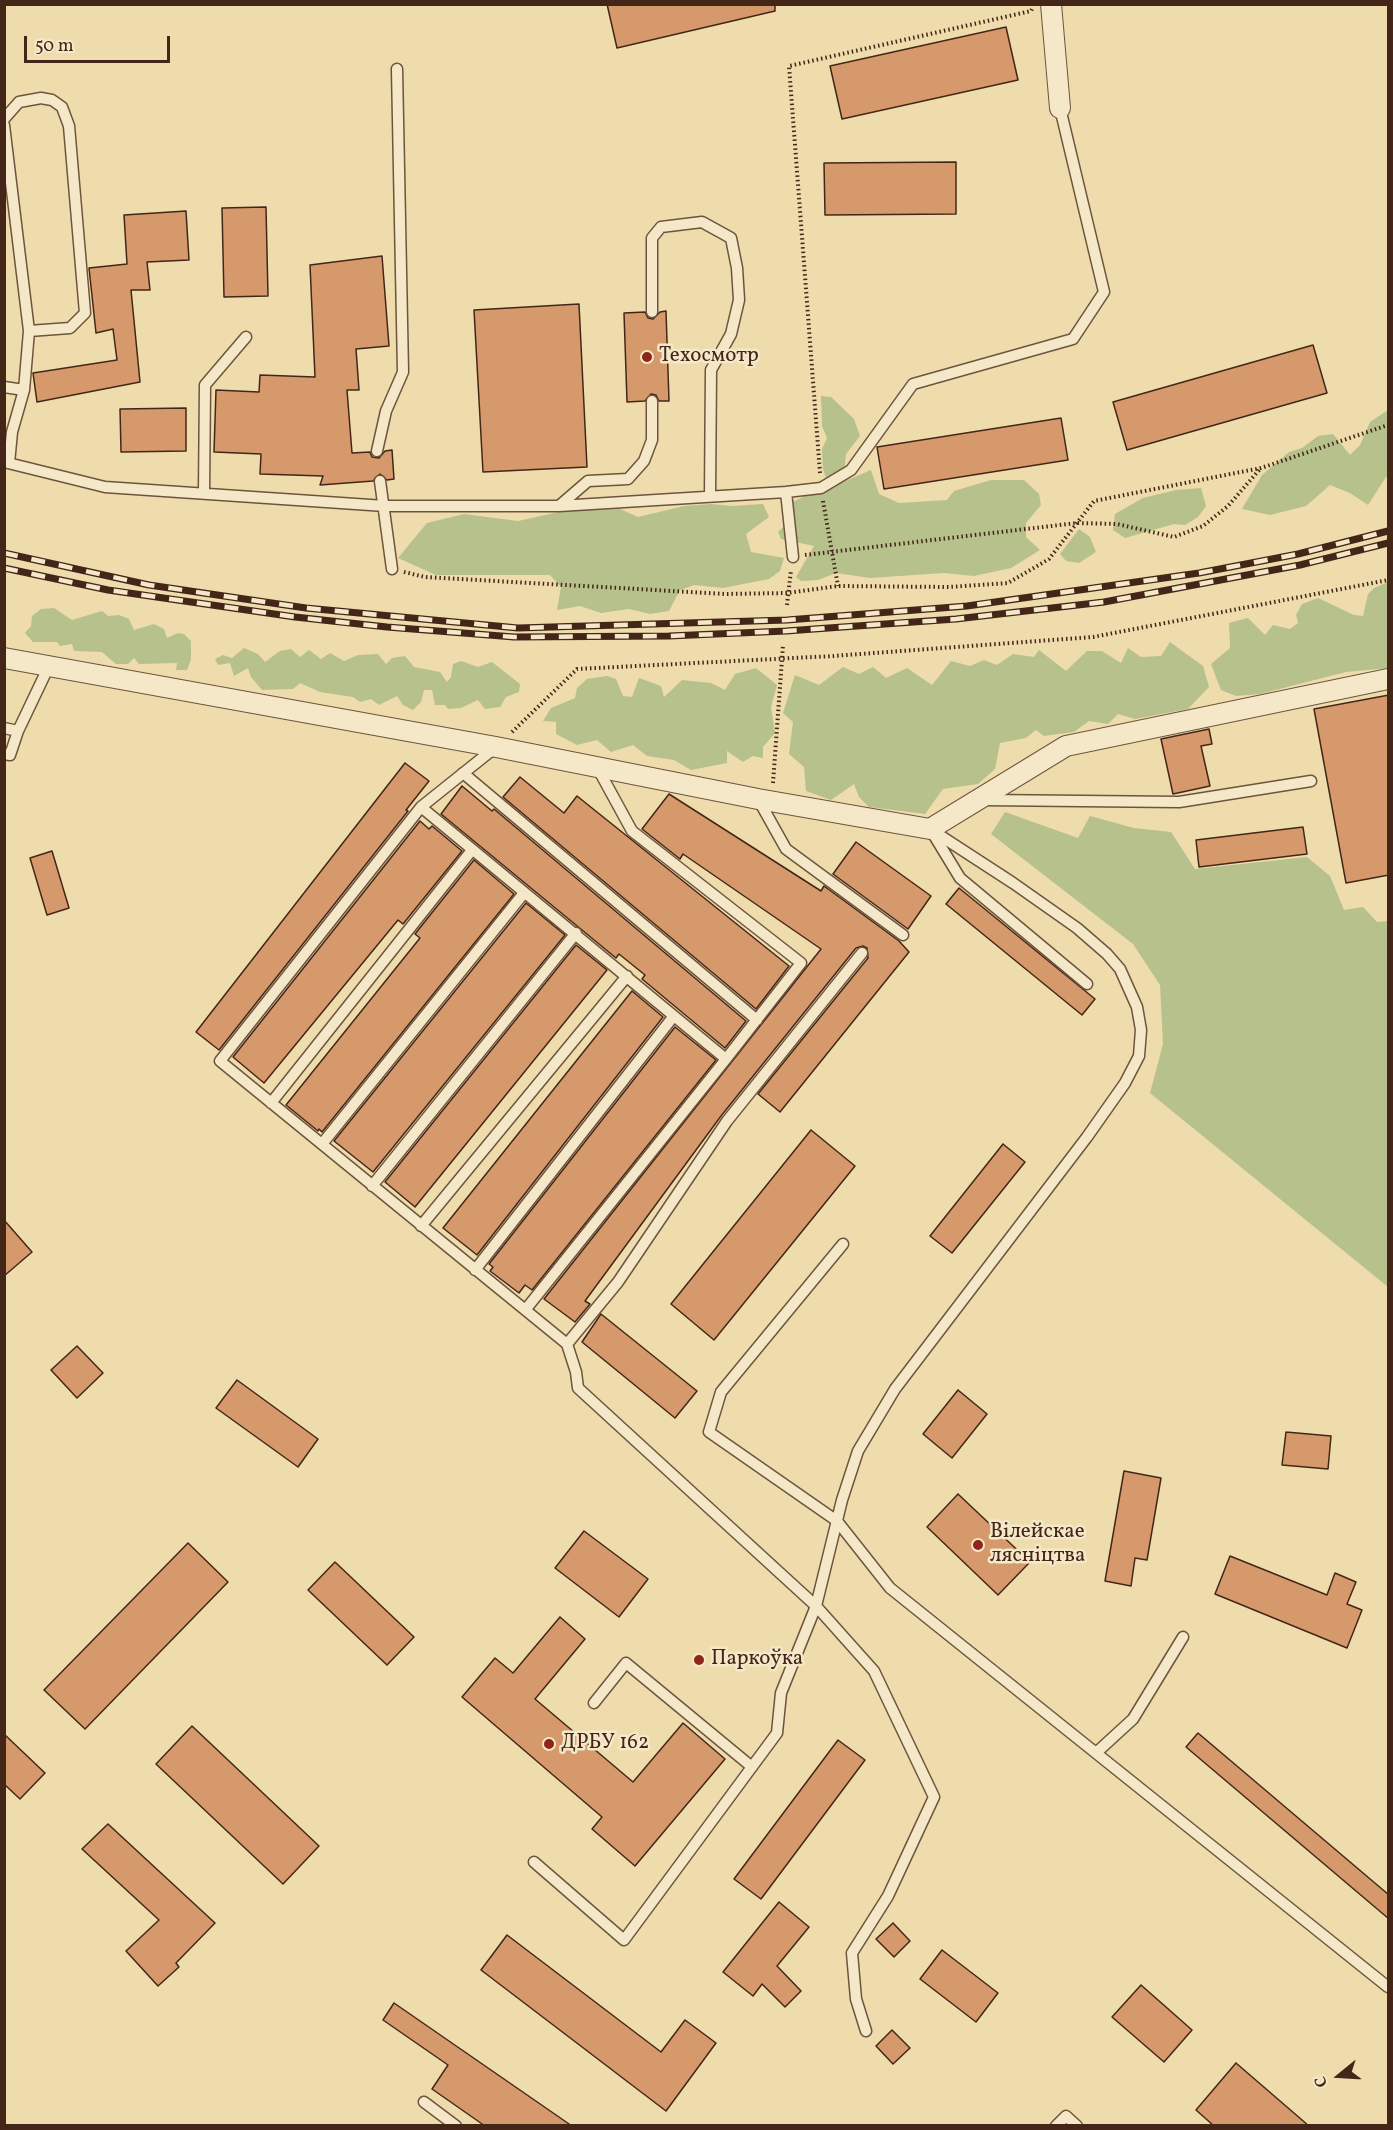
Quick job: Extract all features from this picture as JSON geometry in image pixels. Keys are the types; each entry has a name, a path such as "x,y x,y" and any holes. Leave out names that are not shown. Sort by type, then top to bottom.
{"street":[{"path":"1052,4 1060,108"},
{"path":"4,658 48,668 496,747 758,799 930,830 1049,754 1083,740 1389,679"}],"lane":[{"path":"377,451 386,411 403,372 397,69"},
{"path":"4,119 19,102 40,98 52,100 62,107 69,126 86,313 70,328 28,331"},
{"path":"4,125 28,331 24,390 12,432 7,463 105,487 385,506 559,506 821,488 851,470 913,384 1073,339 1104,292 1060,108"},
{"path":"652,312 652,238 661,227 702,222 731,238 737,268 739,300 731,334 711,370 710,495"},
{"path":"204,493 205,385 246,337"},
{"path":"4,387 24,390"},
{"path":"559,506 588,481 628,479 644,461 652,440 652,401"},
{"path":"380,481 392,569"},
{"path":"786,492 793,557"},
{"path":"4,754 10,755 18,731 48,668"},
{"path":"4,728 18,731"},
{"path":"496,747 421,807 220,1061 567,1344 576,1372 578,1388 816,1606 873,1671 934,1797 888,1896 852,1953 856,1999 866,2031"},
{"path":"526,1310 801,963 632,831 597,767"},
{"path":"463,773 757,1020"},
{"path":"978,800 1179,802 1311,780"},
{"path":"758,799 786,849 903,935"},
{"path":"421,807 726,1059"},
{"path":"930,830 960,878 1087,984"},
{"path":"534,1862 624,1940 777,1733 781,1693 816,1606 837,1521 858,1451 895,1389 1094,1128 1125,1083 1139,1056 1140,1019 1133,995 1120,969 1107,954 1077,928 1022,889 930,830"},
{"path":"271,1103 472,850"},
{"path":"322,1144 524,893"},
{"path":"372,1186 576,933"},
{"path":"567,1344 618,1282 727,1121 862,953"},
{"path":"421,1226 627,976"},
{"path":"475,1270 673,1017"},
{"path":"843,1244 721,1392 709,1432 837,1521 890,1588 1389,1987"},
{"path":"1097,1752 1133,1719 1183,1637"},
{"path":"594,1703 626,1663 752,1767"},
{"path":"424,2102 456,2126"},
{"path":"1056,2126 1066,2116 1077,2126"}],"path":[{"path":"838,586 821,488 789,66 1032,11"},
{"path":"392,569 425,577 725,594 787,593 838,586 949,587 1008,583 1049,559 1094,501 1261,468 1389,425"},
{"path":"787,605 793,557 830,550 1077,523 1117,524 1174,537 1203,526 1228,507 1261,468"},
{"path":"496,747 577,669 783,659 1093,637 1389,580"},
{"path":"773,783 783,645"}],"green space":[{"path":"821,396 831,397 854,419 860,436 846,454 843,482 871,470 879,494 899,503 947,500 954,491 991,480 1024,480 1039,494 1041,505 1026,523 1026,537 1040,550 1011,568 974,576 944,573 870,578 836,573 818,580 801,581 796,577 814,546 781,539 778,532 789,521 789,504 828,484 823,469 822,449 827,438 822,426"},
{"path":"1388,410 1388,477 1368,505 1350,493 1330,485 1306,506 1270,515 1242,509 1262,475 1289,452 1302,448 1318,436 1333,434 1350,455 1360,445 1370,422"},
{"path":"1201,488 1206,506 1198,517 1185,525 1174,524 1125,538 1113,530 1115,514 1143,498 1176,490"},
{"path":"711,504 731,506 763,504 769,517 746,534 751,552 784,558 780,571 769,579 723,588 694,585 680,590 669,611 650,614 629,609 601,613 580,606 557,610 561,587 550,575 436,575 398,558 427,523 464,514 518,521 568,510 620,509 638,517 684,506"},
{"path":"1079,529 1090,537 1096,552 1079,563 1066,561 1060,554"},
{"path":"1388,582 1388,668 1346,672 1260,694 1236,696 1221,690 1211,664 1230,648 1229,623 1248,618 1265,635 1273,625 1290,629 1298,623 1296,615 1302,604 1318,598 1354,615 1363,616 1368,594 1374,588"},
{"path":"54,608 72,620 102,611 108,616 119,615 129,619 134,630 154,624 164,629 167,638 178,633 184,634 191,641 191,659 187,670 176,670 177,663 139,664 134,658 128,664 116,664 102,652 74,651 72,644 60,646 57,642 33,642 25,633 31,626 32,616 41,609"},
{"path":"1170,642 1203,666 1209,687 1188,709 1135,719 1118,714 1108,724 1089,721 1074,732 1044,736 1036,730 1026,738 1000,743 995,769 978,784 943,789 925,814 869,807 859,797 854,784 831,800 806,791 804,767 789,754 793,722 783,713 795,675 819,685 843,667 859,674 873,667 886,678 907,668 932,685 951,661 970,666 984,660 997,665 1013,654 1034,657 1039,650 1066,671 1087,651 1102,651 1121,663 1128,648 1141,657 1161,656"},
{"path":"244,648 258,654 265,662 280,651 291,649 300,657 309,650 321,659 330,653 344,661 358,655 378,654 386,664 392,658 405,656 414,667 440,672 447,682 451,677 453,664 461,661 478,667 492,662 520,684 519,692 506,697 500,707 485,709 478,700 461,708 448,709 445,705 435,705 432,690 424,690 421,702 413,710 403,705 397,696 379,705 371,699 360,702 353,697 320,692 300,683 293,689 262,690 251,677 248,668 234,676 230,663 218,665 215,659 223,655 232,658"},
{"path":"756,668 777,685 771,707 775,733 763,747 763,758 753,756 743,762 727,751 727,763 691,770 674,760 647,756 633,745 611,752 597,740 577,745 556,734 556,722 543,721 551,708 575,698 577,688 587,679 607,676 616,679 623,696 632,697 639,678 661,686 664,697 682,680 711,683 725,690 735,674"},
{"path":"1005,812 1078,838 1090,816 1134,828 1171,832 1195,869 1307,857 1330,876 1344,910 1363,907 1377,922 1388,921 1388,1287 1150,1093 1163,1044 1160,985 1133,944 991,834"}],"building":[{"path":"607,4 775,4 775,11 617,48"},
{"path":"1006,27 1018,80 842,119 830,66"},
{"path":"956,162 956,214 825,215 824,163"},
{"path":"266,207 268,296 224,297 222,208"},
{"path":"186,211 189,260 147,262 150,290 131,290 140,382 37,402 33,373 117,360 113,329 96,333 89,268 127,264 124,215"},
{"path":"382,256 389,346 356,349 359,390 347,390 352,453 370,452 372,457 379,458 385,451 392,450 394,479 387,480 380,474 373,481 320,485 323,476 260,474 261,454 214,452 216,390 259,392 260,375 315,377 310,265"},
{"path":"579,304 587,467 483,472 474,310"},
{"name":"Техосмотр","path":"666,311 669,401 659,401 656,395 651,394 645,401 627,402 624,313 645,312 648,318 653,319 660,312"},
{"path":"1313,345 1327,393 1127,450 1113,402"},
{"path":"186,408 186,451 121,452 120,409"},
{"path":"1061,418 1068,460 884,489 877,447"},
{"path":"1389,695 1389,875 1346,883 1314,709"},
{"path":"1209,729 1212,744 1201,746 1210,786 1173,794 1161,739"},
{"path":"405,763 429,781 406,810 408,811 219,1050 196,1032"},
{"path":"520,777 564,813 577,796 789,966 756,1009 503,797"},
{"path":"462,786 492,811 494,809 746,1021 725,1048 642,979 645,975 619,954 616,958 441,814"},
{"path":"669,794 821,891 824,886 899,941 909,952 780,1112 758,1094 868,958 867,948 863,946 856,948 721,1116 585,1301 590,1304 575,1322 544,1299 821,949 683,854 680,859 642,829"},
{"path":"420,821 429,829 432,826 462,851 403,924 398,920 264,1083 233,1057"},
{"path":"1303,827 1307,854 1199,867 1196,840"},
{"path":"856,842 931,896 908,929 833,874"},
{"path":"52,851 69,908 47,915 30,858"},
{"path":"474,860 514,894 322,1132 319,1129 318,1131 286,1105 420,938 415,934"},
{"path":"959,888 1095,999 1082,1015 946,904"},
{"path":"526,903 565,935 373,1172 334,1141"},
{"path":"576,945 607,970 415,1207 385,1182"},
{"path":"632,991 663,1017 477,1255 443,1228"},
{"path":"675,1027 716,1060 532,1290 525,1285 519,1293 490,1271 493,1267 489,1264"},
{"path":"811,1130 855,1166 714,1340 671,1304"},
{"path":"1003,1144 1025,1162 952,1253 930,1236"},
{"path":"4,1220 32,1252 4,1276"},
{"path":"601,1314 697,1391 675,1418 582,1342"},
{"path":"77,1346 103,1373 77,1398 51,1370"},
{"path":"237,1380 318,1439 298,1467 216,1408"},
{"path":"958,1390 987,1414 952,1458 923,1434"},
{"path":"1286,1432 1331,1436 1328,1469 1282,1465"},
{"path":"1124,1471 1161,1478 1147,1560 1135,1558 1131,1586 1105,1581"},
{"name":"Вілейскае лясніцтва","path":"958,1494 1030,1562 998,1595 927,1527"},
{"path":"584,1531 648,1579 619,1617 555,1568"},
{"path":"188,1543 228,1582 85,1729 44,1690"},
{"path":"1230,1556 1327,1595 1335,1573 1356,1582 1347,1604 1362,1610 1347,1648 1215,1594"},
{"path":"335,1562 414,1637 387,1665 308,1590"},
{"path":"560,1617 585,1639 535,1699 633,1782 683,1723 725,1759 635,1866 592,1829 602,1817 462,1697 495,1658 513,1673"},
{"path":"192,1726 319,1846 283,1884 156,1764"},
{"path":"1198,1733 1389,1895 1389,1919 1186,1747"},
{"path":"4,1734 45,1773 20,1799 4,1784"},
{"path":"838,1740 865,1760 761,1899 734,1879"},
{"path":"108,1824 215,1923 176,1963 179,1967 158,1986 126,1951 159,1920 82,1849"},
{"path":"779,1902 809,1927 777,1966 801,1991 785,2007 762,1984 753,1996 723,1972"},
{"path":"893,1923 910,1941 894,1957 876,1939"},
{"path":"507,1935 661,2052 685,2020 716,2043 666,2111 481,1970"},
{"path":"942,1950 998,1993 976,2022 920,1979"},
{"path":"1141,1985 1192,2030 1164,2062 1112,2017"},
{"path":"394,2003 572,2126 485,2126 432,2089 448,2065 383,2020"},
{"path":"892,2030 910,2048 893,2064 876,2046"},
{"path":"1236,2063 1309,2126 1214,2126 1196,2110"}],"railway":[{"path":"4,553 149,585 306,608 518,628 787,620 967,606 1199,573 1298,554 1388,531"},
{"path":"4,568 108,590 295,617 387,627 514,637 669,636 786,631 956,619 1104,602 1300,565 1388,543"}],"place":[{"name":"Техосмотр","path":"647,357"},
{"name":"Вілейскае лясніцтва","path":"978,1545"},
{"name":"Паркоўка","path":"699,1660"},
{"name":"ДРБУ 162","path":"549,1744"}]}
